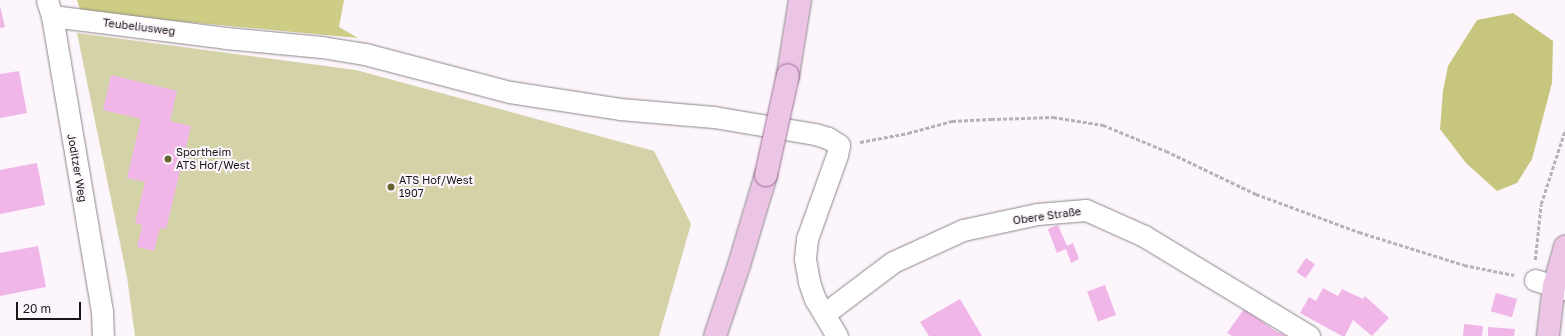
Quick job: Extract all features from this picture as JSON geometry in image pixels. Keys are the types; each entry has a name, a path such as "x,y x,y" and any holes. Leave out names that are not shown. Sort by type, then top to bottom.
{"main road":[{"path":"715,336 739,265 766,174 788,75 800,0"},
{"path":"1548,336 1551,285 1565,247"}],"street":[{"name":"Teubeliusweg","path":"49,8 226,38 322,47 365,54 510,92 620,109 714,117 816,134 828,138 839,145"},
{"name":"Joditzer Weg","path":"49,8 102,312 103,336"},
{"path":"837,336 815,299 809,282 805,259 807,239 834,168 839,145"},
{"name":"Obere Straße","path":"824,314 893,262 963,230 1037,214 1086,210 1144,236 1309,336"}],"path":[{"path":"839,145 908,133 952,121 1052,117 1103,125 1166,151 1256,194 1359,232 1464,265 1551,285"},
{"path":"1551,285 1535,255 1541,204 1565,130"}],"green space":[{"name":"ATS Hof/West 1907","path":"77,33 356,70 654,151 691,224 659,336 135,336 127,277"}],"shaded area":[{"path":"77,0 344,0 339,27 358,38 81,12"},
{"path":"1513,13 1553,41 1552,83 1532,159 1517,183 1497,191 1466,163 1440,129 1443,91 1448,66 1477,20"}],"building":[{"path":"0,6 5,27 0,28"},
{"path":"19,71 27,113 0,118 0,74"},
{"path":"111,75 177,91 170,121 191,126 166,229 160,228 154,251 137,247 142,225 135,223 145,182 127,178 141,119 103,110"},
{"path":"37,163 45,205 0,214 0,170"},
{"path":"1058,225 1067,246 1073,243 1079,259 1071,263 1066,249 1057,253 1048,229"},
{"path":"38,246 46,287 0,296 0,253"},
{"path":"1306,258 1315,264 1306,278 1296,272"},
{"path":"1105,285 1116,315 1098,322 1087,291"},
{"path":"1323,288 1338,296 1342,289 1363,299 1365,296 1389,318 1372,336 1353,320 1345,336 1342,336 1300,313 1309,297 1316,301"},
{"path":"1496,293 1517,299 1512,317 1491,311"},
{"path":"960,299 982,336 929,336 920,322"},
{"path":"1244,309 1274,330 1286,336 1232,336 1227,333"},
{"path":"1464,324 1483,326 1482,336 1463,336"},
{"path":"1488,327 1515,329 1514,336 1488,336"}],"place":[{"name":"Sportheim ATS Hof/West","path":"168,159"},
{"name":"ATS Hof/West 1907","path":"391,187"}]}
